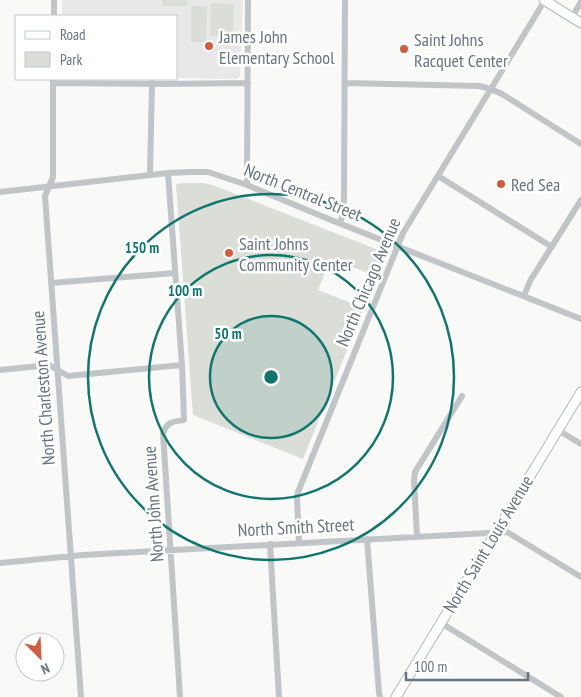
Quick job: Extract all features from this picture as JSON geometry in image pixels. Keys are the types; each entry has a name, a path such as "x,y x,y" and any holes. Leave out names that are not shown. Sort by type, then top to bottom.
{"main road":[{"path":"544,0 581,23"},
{"name":"North Saint Louis Avenue","path":"396,697 581,392"}],"street":[{"path":"54,0 54,15"},
{"path":"248,0 248,184"},
{"path":"340,223 344,199 345,0"},
{"name":"North Chicago Avenue","path":"299,542 298,492 403,233 544,0"},
{"path":"572,17 581,2"},
{"path":"53,81 248,83"},
{"name":"North Charleston Avenue","path":"53,81 53,177 45,196 81,697"},
{"path":"150,175 152,83"},
{"path":"345,83 479,86 491,89 581,144"},
{"name":"North Central Street","path":"0,192 168,173 208,172 248,184 340,223 581,319"},
{"name":"North John Avenue","path":"168,173 182,365 184,420 172,422 166,426 163,433 180,697"},
{"path":"438,176 552,247"},
{"path":"524,296 530,281 581,200"},
{"path":"51,284 175,273"},
{"path":"0,370 49,365 68,376 182,365"},
{"path":"416,536 414,475 462,396"},
{"path":"558,430 581,444"},
{"name":"North Smith Street","path":"0,563 171,549 507,532 581,577"},
{"path":"367,539 380,697"},
{"path":"270,544 279,697"},
{"path":"441,623 561,697"}],"shaded area":[{"name":"James John Elementary School","path":"62,0 243,0 240,76 236,79 178,78 178,15 62,15"}],"green space":[{"path":"162,0 187,0 187,6 162,6"},
{"path":"211,3 234,4 233,37 210,36"},
{"path":"191,6 207,6 206,42 191,42"},
{"path":"204,183 215,186 386,253 377,277 331,258 318,290 364,308 303,459 193,415 176,184"}],"place":[{"name":"James John Elementary School","path":"209,46"},
{"name":"Saint Johns Racquet Center","path":"404,49"},
{"name":"Red Sea","path":"501,184"},
{"name":"Saint Johns Community Center","path":"229,253"}]}
